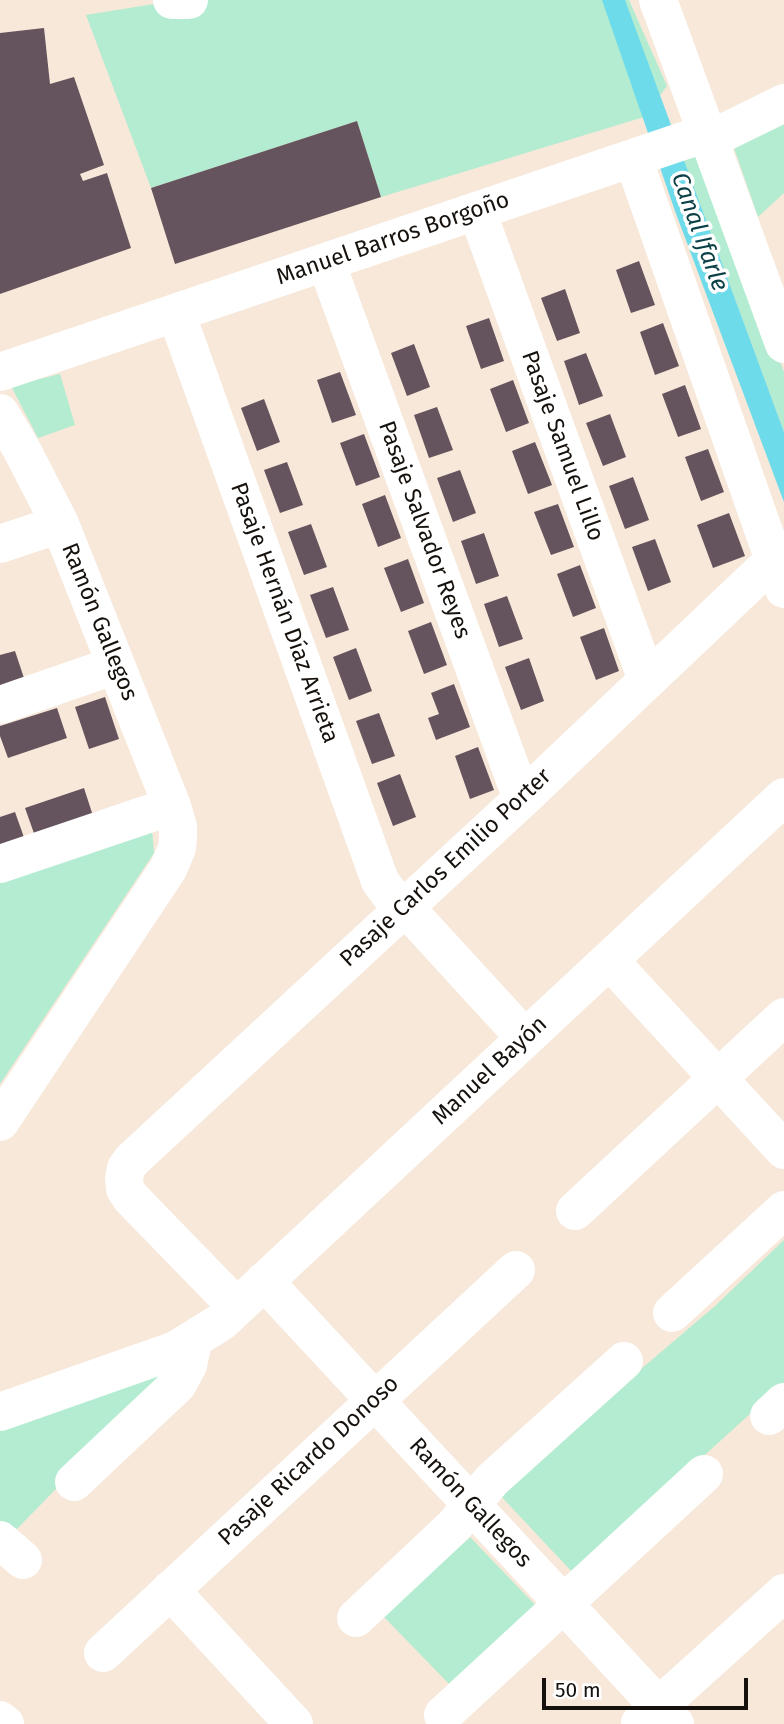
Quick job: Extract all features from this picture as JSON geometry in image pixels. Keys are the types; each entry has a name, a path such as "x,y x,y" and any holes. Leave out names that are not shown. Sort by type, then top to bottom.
{"street":[{"path":"172,0 189,0"},
{"path":"658,0 698,137 784,344"},
{"name":"Manuel Barros Borgoño","path":"0,372 641,155 737,127 784,103"},
{"path":"641,155 779,574"},
{"name":"Pasaje Samuel Lillo","path":"477,211 648,680"},
{"name":"Pasaje Salvador Reyes","path":"326,262 522,799"},
{"name":"Pasaje Hernán Díaz Arrieta","path":"176,313 380,881 525,1038"},
{"name":"Ramón Gallegos","path":"0,413 60,524 175,822"},
{"path":"0,544 60,524"},
{"name":"Pasaje Carlos Emilio Porter","path":"237,1307 131,1198 125,1189 126,1168 648,680 779,574"},
{"path":"0,705 116,666"},
{"name":"Manuel Bayón","path":"0,1412 159,1357 207,1333 784,797"},
{"path":"0,864 175,822 177,848 168,869 0,1122"},
{"path":"609,960 784,1150"},
{"path":"575,1211 784,1017"},
{"path":"672,1312 784,1210"},
{"name":"Pasaje Ricardo Donoso","path":"103,1653 516,1270"},
{"name":"Ramón Gallegos","path":"264,1281 563,1604 658,1718"},
{"path":"74,1482 177,1385 188,1365 193,1342"},
{"path":"356,1618 454,1526 492,1480 624,1361"},
{"path":"443,1715 704,1474"},
{"path":"170,1590 294,1724"},
{"path":"658,1718 784,1593"},
{"path":"0,1720 5,1724"}],"green space":[{"path":"179,0 629,0 667,86 644,117 381,197 357,121 151,188 86,15"},
{"path":"784,124 784,193 758,217 734,148"},
{"path":"699,140 784,372 784,432 680,150"},
{"path":"60,374 75,425 38,438 11,386"},
{"path":"152,829 154,853 0,1084 0,883"},
{"path":"784,1240 784,1383 574,1574 497,1492 715,1306"},
{"path":"178,1364 11,1535 0,1527 0,1425"},
{"path":"470,1537 540,1610 452,1687 383,1616"}],"water":[{"name":"Canal Ifarle","path":"602,0 625,0 784,432 784,502 675,211"}],"building":[{"path":"44,28 50,84 74,77 104,165 80,174 83,181 107,173 131,248 0,294 0,33"},
{"path":"357,121 381,197 175,264 151,188"},
{"path":"639,261 655,305 631,313 616,270"},
{"path":"565,289 580,333 557,341 541,298"},
{"path":"489,318 504,361 481,369 466,326"},
{"path":"663,323 679,366 655,375 640,332"},
{"path":"414,344 430,387 407,396 391,353"},
{"path":"586,353 603,396 579,405 564,361"},
{"path":"340,372 356,415 332,423 317,380"},
{"path":"513,380 529,423 506,432 490,389"},
{"path":"685,385 701,429 678,437 662,394"},
{"path":"264,399 280,442 257,451 241,408"},
{"path":"437,407 453,450 429,458 414,415"},
{"path":"610,414 626,457 603,466 586,423"},
{"path":"364,434 380,477 356,486 340,443"},
{"path":"535,442 552,485 528,494 512,451"},
{"path":"708,449 724,492 701,501 685,457"},
{"path":"287,462 303,505 280,513 264,470"},
{"path":"460,470 476,513 453,522 437,478"},
{"path":"633,477 649,520 625,529 609,486"},
{"path":"385,495 401,538 378,547 362,504"},
{"path":"558,504 574,547 551,555 534,512"},
{"path":"729,513 745,556 713,568 697,525"},
{"path":"311,524 327,567 304,575 288,532"},
{"path":"484,533 499,576 476,584 461,541"},
{"path":"655,539 671,582 648,591 632,547"},
{"path":"408,559 424,603 401,612 384,568"},
{"path":"580,565 596,608 573,617 557,574"},
{"path":"333,587 349,630 326,638 310,595"},
{"path":"507,596 523,639 499,647 484,604"},
{"path":"431,622 447,665 424,674 408,631"},
{"path":"604,628 619,671 596,680 580,637"},
{"path":"356,648 372,691 349,700 333,657"},
{"path":"15,651 25,681 0,690 0,655"},
{"path":"529,658 544,701 521,710 505,667"},
{"path":"454,684 470,727 436,740 428,718 439,714 431,693"},
{"path":"105,697 119,739 89,749 75,707"},
{"path":"57,708 67,738 8,758 0,736 0,726"},
{"path":"379,713 395,756 372,764 356,721"},
{"path":"478,747 494,790 470,799 455,756"},
{"path":"400,774 416,817 393,826 377,783"},
{"path":"84,788 94,819 36,839 25,808"},
{"path":"15,812 26,843 0,852 0,817"}]}
